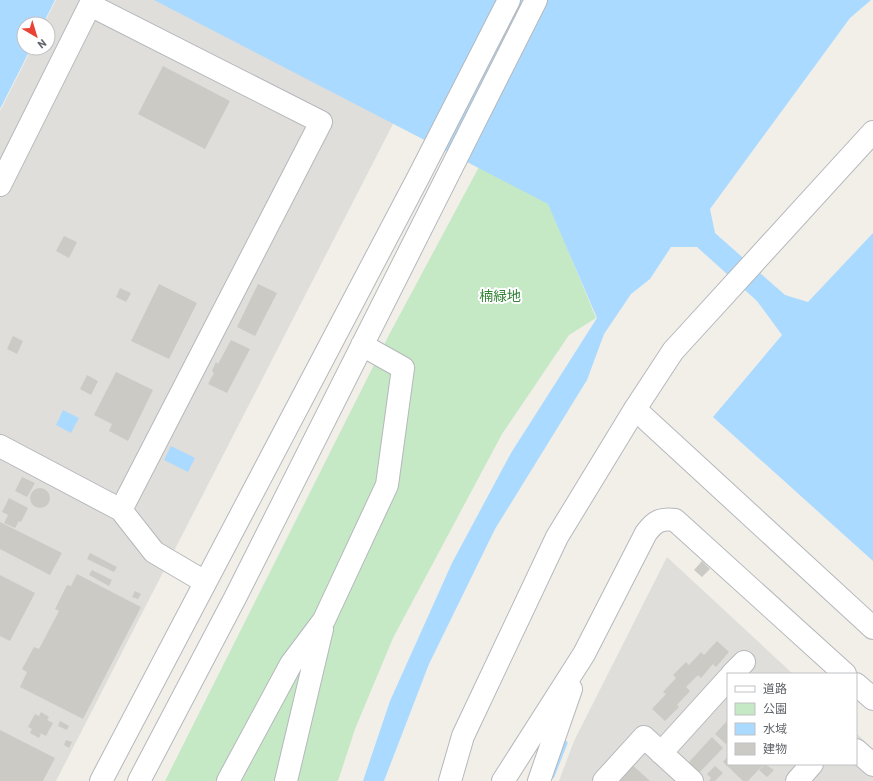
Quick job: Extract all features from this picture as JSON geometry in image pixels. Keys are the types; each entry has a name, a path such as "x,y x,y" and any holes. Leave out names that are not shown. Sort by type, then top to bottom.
{"street":[{"path":"101,781 419,176 508,0"},
{"path":"139,781 235,598 362,345 443,189 536,0"},
{"path":"0,185 90,5 321,122 121,510"},
{"path":"450,781 463,736 556,537 635,409 673,351 727,290 873,132"},
{"path":"286,781 324,620 387,485 403,368 362,345"},
{"path":"635,409 873,628"},
{"path":"0,446 121,510 154,552 205,582"},
{"path":"502,781 584,654 646,533 653,524 664,518 675,520 844,673"},
{"path":"228,781 291,664 324,620"},
{"path":"539,781 584,654"},
{"path":"661,753 727,680"},
{"path":"857,685 873,699"},
{"path":"604,781 644,737 692,781"},
{"path":"857,751 873,765"},
{"path":"797,781 811,765"}],"shaded area":[{"path":"56,0 155,0 394,122 56,781 0,781 0,111 28,56 56,56 56,16 48,16"},
{"path":"667,557 792,673 727,673 727,765 857,765 857,734 873,749 873,781 559,781 574,741"}],"green space":[{"name":"楠緑地","path":"479,167 549,204 596,318 569,335 502,434 393,638 355,729 338,781 165,781 390,333"}],"water":[{"path":"0,0 55,0 47,16 16,16 16,56 27,56 0,109"},
{"path":"154,0 871,0 850,18 710,209 715,233 785,295 808,302 873,233 873,561 713,417 782,335 757,301 697,247 671,247 650,279 631,294 604,334 587,380 495,529 429,664 384,781 363,781 390,701 452,563 511,453 597,318 548,204"},
{"path":"63,410 79,418 71,433 56,425"},
{"path":"171,446 195,458 188,472 164,460"}],"building":[{"path":"163,66 230,101 205,149 138,114"},
{"path":"64,236 77,242 69,258 56,251"},
{"path":"159,284 197,303 169,359 131,341"},
{"path":"258,284 277,293 255,336 237,327"},
{"path":"120,288 131,293 126,302 116,297"},
{"path":"13,336 23,341 17,354 7,349"},
{"path":"231,340 250,349 227,393 208,384 214,373 212,371 216,362 218,364"},
{"path":"116,372 153,390 128,441 109,431 112,424 94,415"},
{"path":"87,375 98,381 91,395 80,389"},
{"path":"22,477 35,483 27,497 15,491"},
{"path":"40,488 47,491 50,498 47,505 40,508 33,505 30,498 33,491"},
{"path":"9,498 28,508 21,522 19,521 15,528 4,523 8,515 2,512"},
{"path":"0,522 62,553 50,575 0,549"},
{"path":"90,553 117,567 114,572 87,559"},
{"path":"702,561 710,569 702,577 694,570"},
{"path":"92,570 112,580 109,586 89,575"},
{"path":"77,574 141,607 83,719 20,687 27,672 22,669 34,647 39,649 59,611 55,609 67,585 71,586"},
{"path":"0,575 35,593 10,641 0,636"},
{"path":"135,591 141,594 138,599 132,597"},
{"path":"717,641 729,652 716,667 713,664 701,678 698,675 686,687 690,691 677,705 679,707 665,721 652,709 666,694 663,692 676,678 673,675 686,662 689,665 701,652 704,655"},
{"path":"41,712 49,717 47,720 53,723 46,736 36,731 41,734 39,738 30,733 32,729 28,727 35,714 46,720 39,716"},
{"path":"60,721 69,726 67,730 58,726"},
{"path":"727,721 726,744 715,734"},
{"path":"0,730 55,758 43,781 0,781"},
{"path":"712,737 723,748 698,774 688,763"},
{"path":"66,740 72,742 69,748 64,745"},
{"path":"727,757 727,765 763,765 748,781 743,781 723,762"},
{"path":"629,762 650,781 611,781"},
{"path":"764,765 766,765 774,770 767,777 759,770"},
{"path":"715,766 723,773 715,781 709,781 711,778 707,774"}],"waterway":[{"path":"552,776 565,743"}]}
